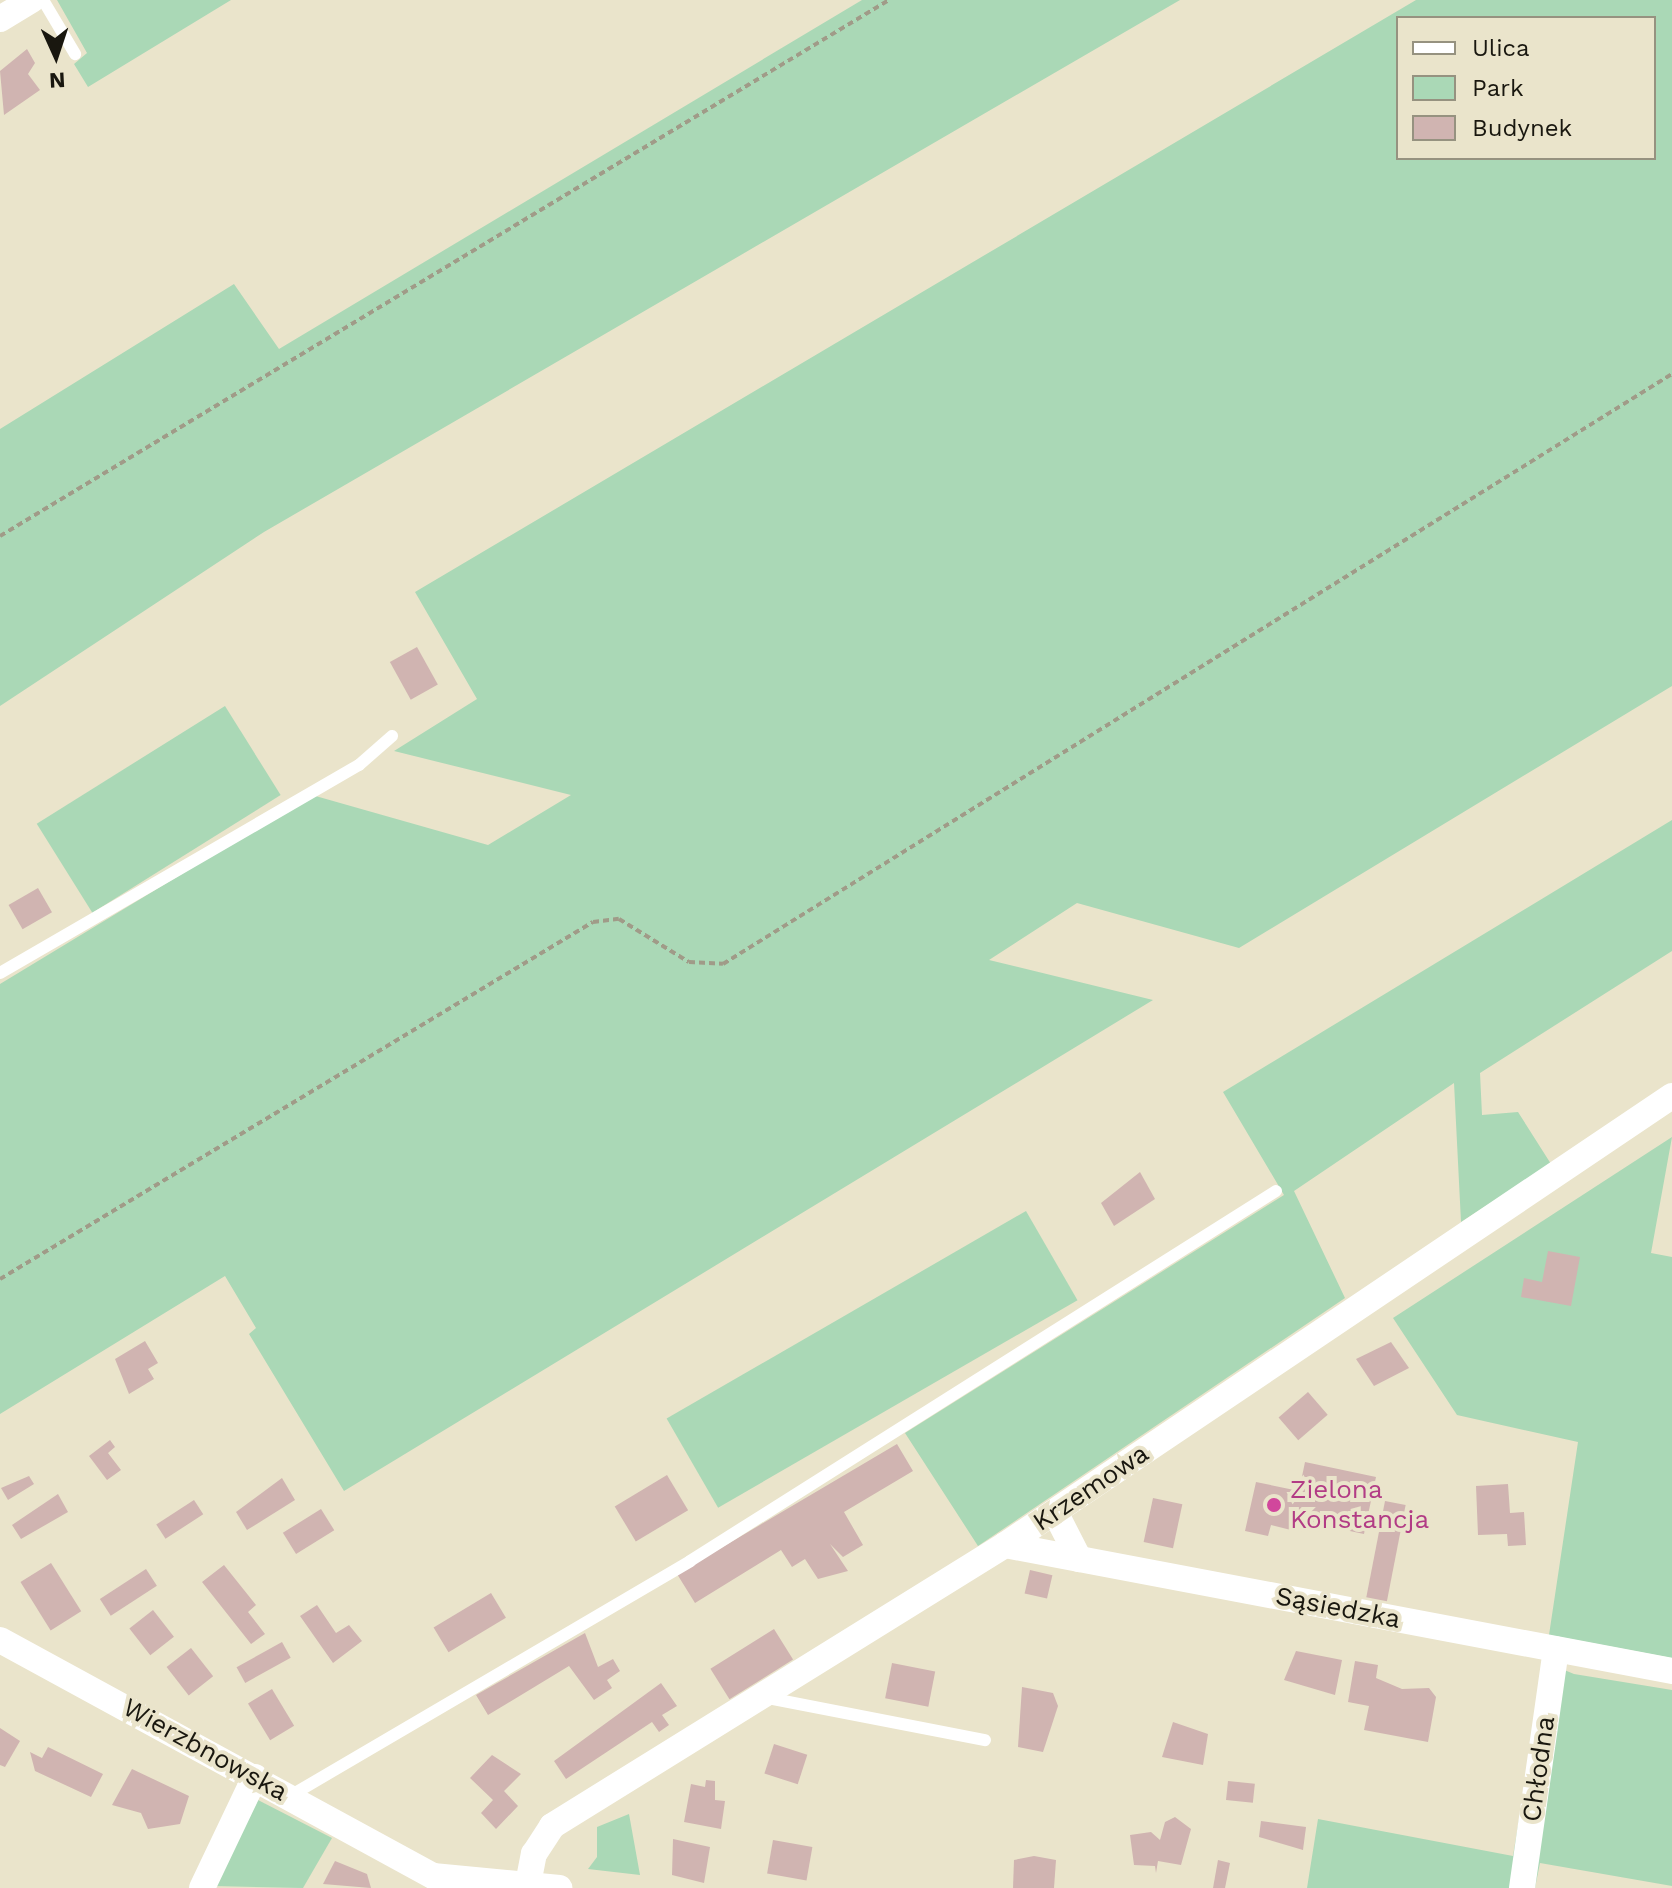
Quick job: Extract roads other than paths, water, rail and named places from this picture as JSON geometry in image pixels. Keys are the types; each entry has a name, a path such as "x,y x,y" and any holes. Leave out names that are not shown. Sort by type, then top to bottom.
{"street":[{"path":"0,19 32,0"},
{"name":"Krzemowa","path":"528,1884 539,1840 552,1826 768,1698 1005,1545 1672,1096"},
{"path":"1055,1512 1079,1559"},
{"name":"Sąsiedzka","path":"1005,1545 1672,1671"},
{"name":"Wierzbnowska","path":"0,1640 433,1876 559,1888"},
{"name":"Chłodna","path":"1522,1888 1556,1649"},
{"path":"202,1888 255,1777"}],"lane":[{"path":"43,0 75,54"},
{"path":"0,973 359,765 392,736"},
{"path":"290,1796 690,1561 1276,1191"},
{"path":"768,1698 985,1740"}],"place":[{"name":"Zielona Konstancja","path":"1274,1505"}]}
